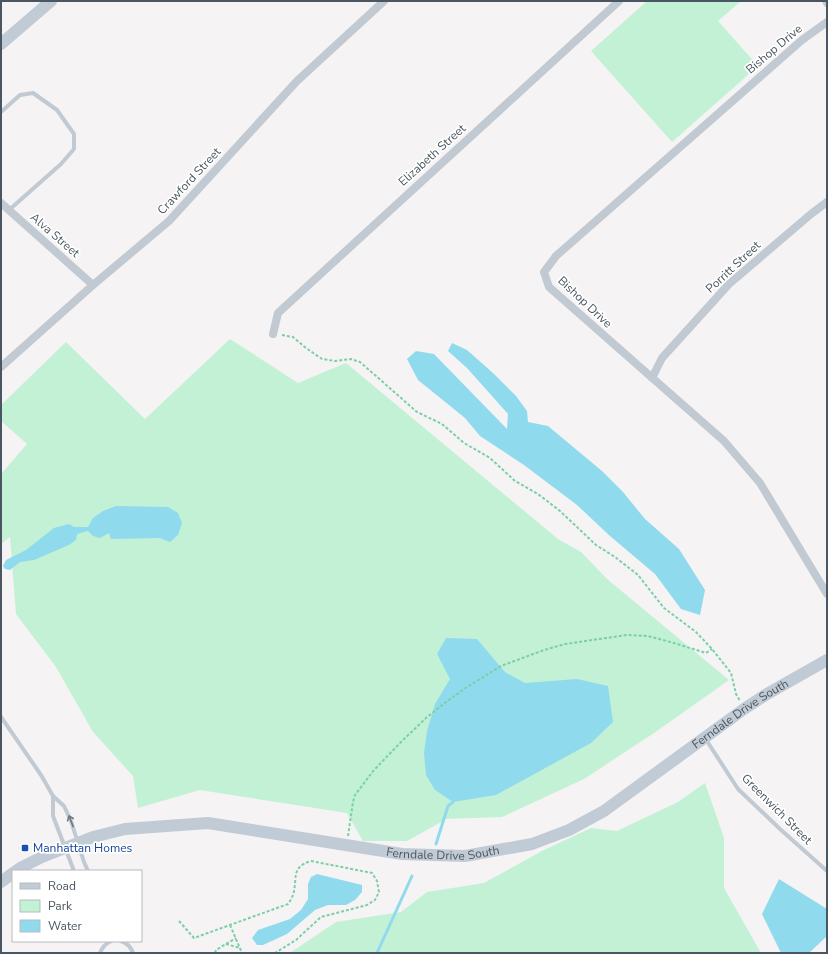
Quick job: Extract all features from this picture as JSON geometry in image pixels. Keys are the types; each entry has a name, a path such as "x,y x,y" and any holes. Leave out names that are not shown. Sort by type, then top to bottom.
{"main road":[{"path":"1,44 51,1"},
{"name":"Ferndale Drive South","path":"18,870 42,857 93,837 125,829 208,823 402,854 465,856 532,844 569,830 604,811 744,709 767,694 827,660"},
{"path":"1,882 12,874"}],"street":[{"name":"Crawford Street","path":"1,367 93,285 169,221 297,82 384,1"},
{"name":"Elizabeth Street","path":"273,334 278,313 619,1"},
{"name":"Bishop Drive","path":"827,22 802,40 562,250 544,272 549,287 724,441 760,483 827,594"},
{"name":"Porritt Street","path":"652,378 662,358 729,284 827,202"},
{"name":"Alva Street","path":"1,203 93,285"}],"lane":[{"path":"1,112 20,95 33,93 57,110 74,134 74,149 61,164 9,210"},
{"path":"1,717 41,775 53,796 64,806 71,821 88,870"},
{"name":"Greenwich Street","path":"705,737 738,789 827,871"},
{"path":"53,796 53,816 74,870"},
{"path":"100,953 101,949 109,942"},
{"path":"125,942 130,946 133,953"}],"path":[{"path":"273,334 293,337 322,359 335,361 351,359 360,362 418,412 442,424 464,443 490,458 515,481 538,494 560,511 596,546 638,575 664,608 696,632 712,649 730,673 736,694 744,709"},
{"path":"347,845 355,795 374,770 416,727 446,702 501,666 565,644 627,635 648,636 706,653 712,649"},
{"path":"179,921 194,938 288,904 293,896 296,871 303,863 311,861 372,874 377,881 379,892 375,900 367,905 321,917 296,940 275,953"},
{"path":"230,925 242,953"},
{"path":"215,953 216,950 236,938"},
{"path":"226,944 240,948"}],"green space":[{"path":"647,1 741,1 718,21 758,66 672,142 591,51"},
{"path":"230,339 298,383 346,363 558,539 581,552 607,579 729,680 654,733 584,779 502,817 444,819 443,821 407,841 363,841 347,813 200,790 138,808 133,776 93,732 56,667 16,614 10,537 1,544 1,474 27,444 1,421 1,405 66,342 145,419"},
{"path":"705,783 724,838 724,888 761,953 290,953 336,922 401,912 427,892 484,883 542,851 591,828 617,831 678,802"}],"water":[{"path":"452,343 467,350 516,396 527,411 528,422 548,426 602,471 623,492 645,519 679,549 705,590 700,615 681,609 655,574 610,536 577,505 524,465 480,436 465,418 418,380 407,359 416,351 434,354 507,429 508,414 467,368 448,351"},
{"path":"116,506 168,507 178,513 182,523 178,535 170,542 160,538 111,539 109,533 100,538 93,536 88,531 77,534 76,540 69,545 34,560 20,562 10,570 5,569 3,566 6,560 26,550 54,528 69,524 74,527 88,527 93,518 103,511"},
{"path":"446,638 477,639 505,672 525,683 577,679 608,686 613,722 591,743 496,795 453,802 435,790 426,775 424,753 427,731 435,704 450,679 437,654"},
{"path":"317,874 362,885 362,892 355,900 346,905 328,905 315,910 287,934 263,945 257,945 252,938 258,930 290,919 301,910 308,899 308,884 311,877"},
{"path":"779,879 827,909 827,936 809,953 781,953 762,914"}],"waterway":[{"path":"436,844 448,806 453,802"},
{"path":"377,953 412,876"}],"place":[{"name":"Manhattan Homes","path":"25,848"}]}
